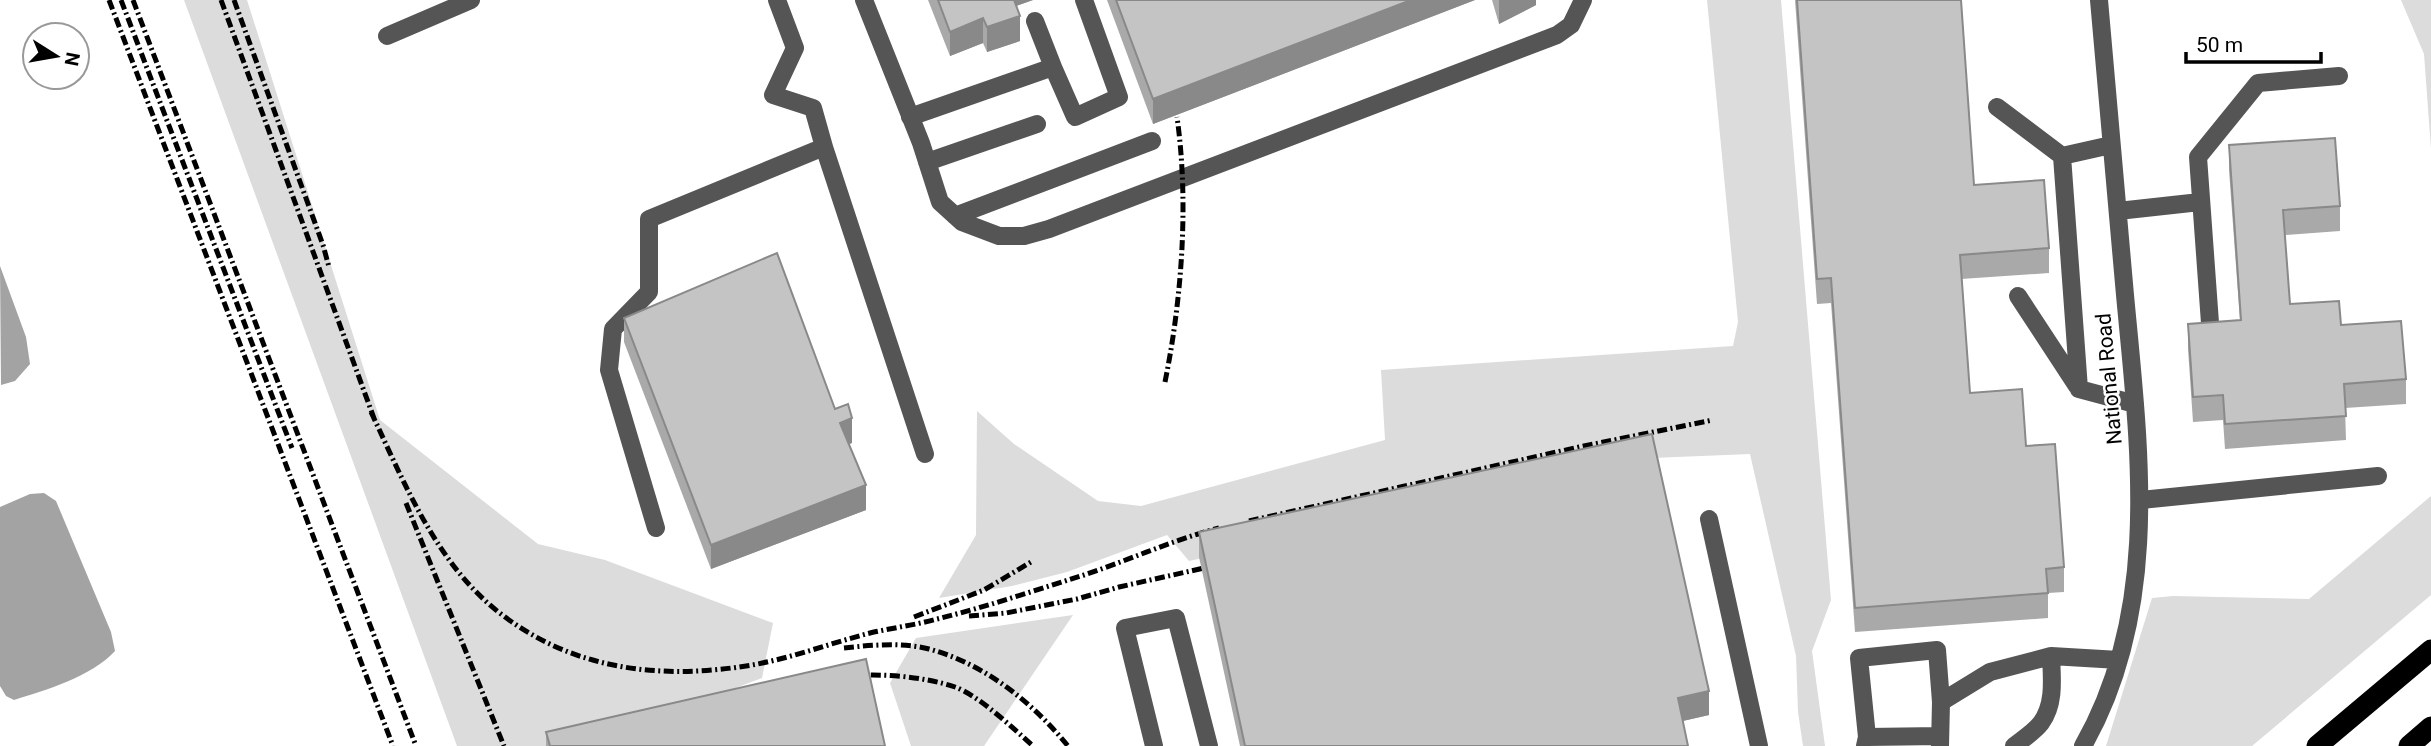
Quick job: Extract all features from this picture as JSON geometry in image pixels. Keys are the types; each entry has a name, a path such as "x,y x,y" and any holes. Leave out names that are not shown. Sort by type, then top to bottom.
{"highway":[{"path":"2317,746 2431,650"},
{"path":"2409,746 2431,727"}],"street":[{"path":"387,36 471,0"},
{"path":"777,0 795,48 772,95 813,108 925,454"},
{"path":"864,0 940,202 962,222 999,236 1024,236 1049,229 1557,35 1571,25 1583,0"},
{"path":"1035,21 1075,117 1119,97 1084,0"},
{"name":"National Road","path":"2083,746 2094,727 2119,660 2136,582 2141,499 2099,0"},
{"path":"910,117 1053,67"},
{"path":"2210,323 2198,157 2258,83 2339,76"},
{"path":"1997,107 2062,156 2079,389"},
{"path":"927,162 1037,124"},
{"path":"955,216 1152,141"},
{"path":"2062,156 2111,145"},
{"path":"656,528 609,370 612,329 649,292 649,219 824,147"},
{"path":"2118,211 2200,202"},
{"path":"2018,296 2079,389 2135,404"},
{"path":"2141,499 2378,476"},
{"path":"1709,519 1759,746"},
{"path":"1154,746 1125,628 1176,618 1209,746"},
{"path":"1937,650 1941,702 1940,741 1866,742 1859,658 1937,650"},
{"path":"1941,702 1990,672 2051,656 2119,660"},
{"path":"2014,746 2040,724 2049,707 2052,692 2051,656"}],"shaded area":[{"path":"184,0 247,0 380,420 538,544 605,560 773,623 762,678 581,746 457,746"},
{"path":"1707,0 1781,0 1831,600 1812,651 1825,746 1803,746 1798,712 1796,656 1750,454 1652,458 1189,561 1167,535 1067,572 1012,586 939,598 976,535 977,411 1014,444 1098,501 1141,506 1385,440 1381,370 1733,346 1738,322"},
{"path":"2401,0 2431,0 2431,149 2424,54"},
{"path":"0,266 26,337 30,364 15,381 1,385"},
{"path":"44,493 56,501 111,632 115,651 81,675 14,700 6,696 0,686 0,507 30,494"},
{"path":"2431,496 2431,595 2252,746 2106,746 2152,598 2173,596 2309,599"},
{"path":"1073,615 984,746 911,746 890,683 916,638"}],"building":[{"path":"938,0 1014,0 1020,16 987,27 983,18 950,32"},
{"path":"1116,0 1411,0 1153,99"},
{"path":"1797,0 1961,0 1974,185 2044,180 2049,248 1960,255 1970,393 2022,389 2026,446 2055,444 2064,567 2046,569 2048,593 1855,608 1831,278 1817,279"},
{"path":"2335,138 2340,206 2283,210 2290,304 2339,301 2341,325 2401,321 2406,379 2344,384 2346,416 2225,424 2223,395 2193,397 2188,324 2241,320 2229,145"},
{"path":"777,253 835,409 848,404 852,418 840,423 866,485 711,545 624,318"},
{"path":"1652,434 1709,691 1678,698 1688,746 1245,746 1199,532"},
{"path":"866,659 885,746 550,746 546,732"}],"railway":[{"path":"109,0 393,746"},
{"path":"121,0 292,448"},
{"path":"133,0 416,746"},
{"path":"221,0 375,421"},
{"path":"234,0 329,267"},
{"path":"1165,382 1176,317 1182,250 1183,182 1177,117"},
{"path":"371,412 424,521 440,547 478,594 529,633 589,659 621,666 686,671 767,662 870,633 992,604 1219,528"},
{"path":"1249,521 1579,447 1713,420"},
{"path":"406,503 504,746"},
{"path":"914,617 984,590 1031,562"},
{"path":"969,616 1006,613 1077,599 1222,564"},
{"path":"844,648 908,645 929,649 969,664 1023,700 1068,746"},
{"path":"852,676 903,677 955,687 985,704 1033,746"}]}
